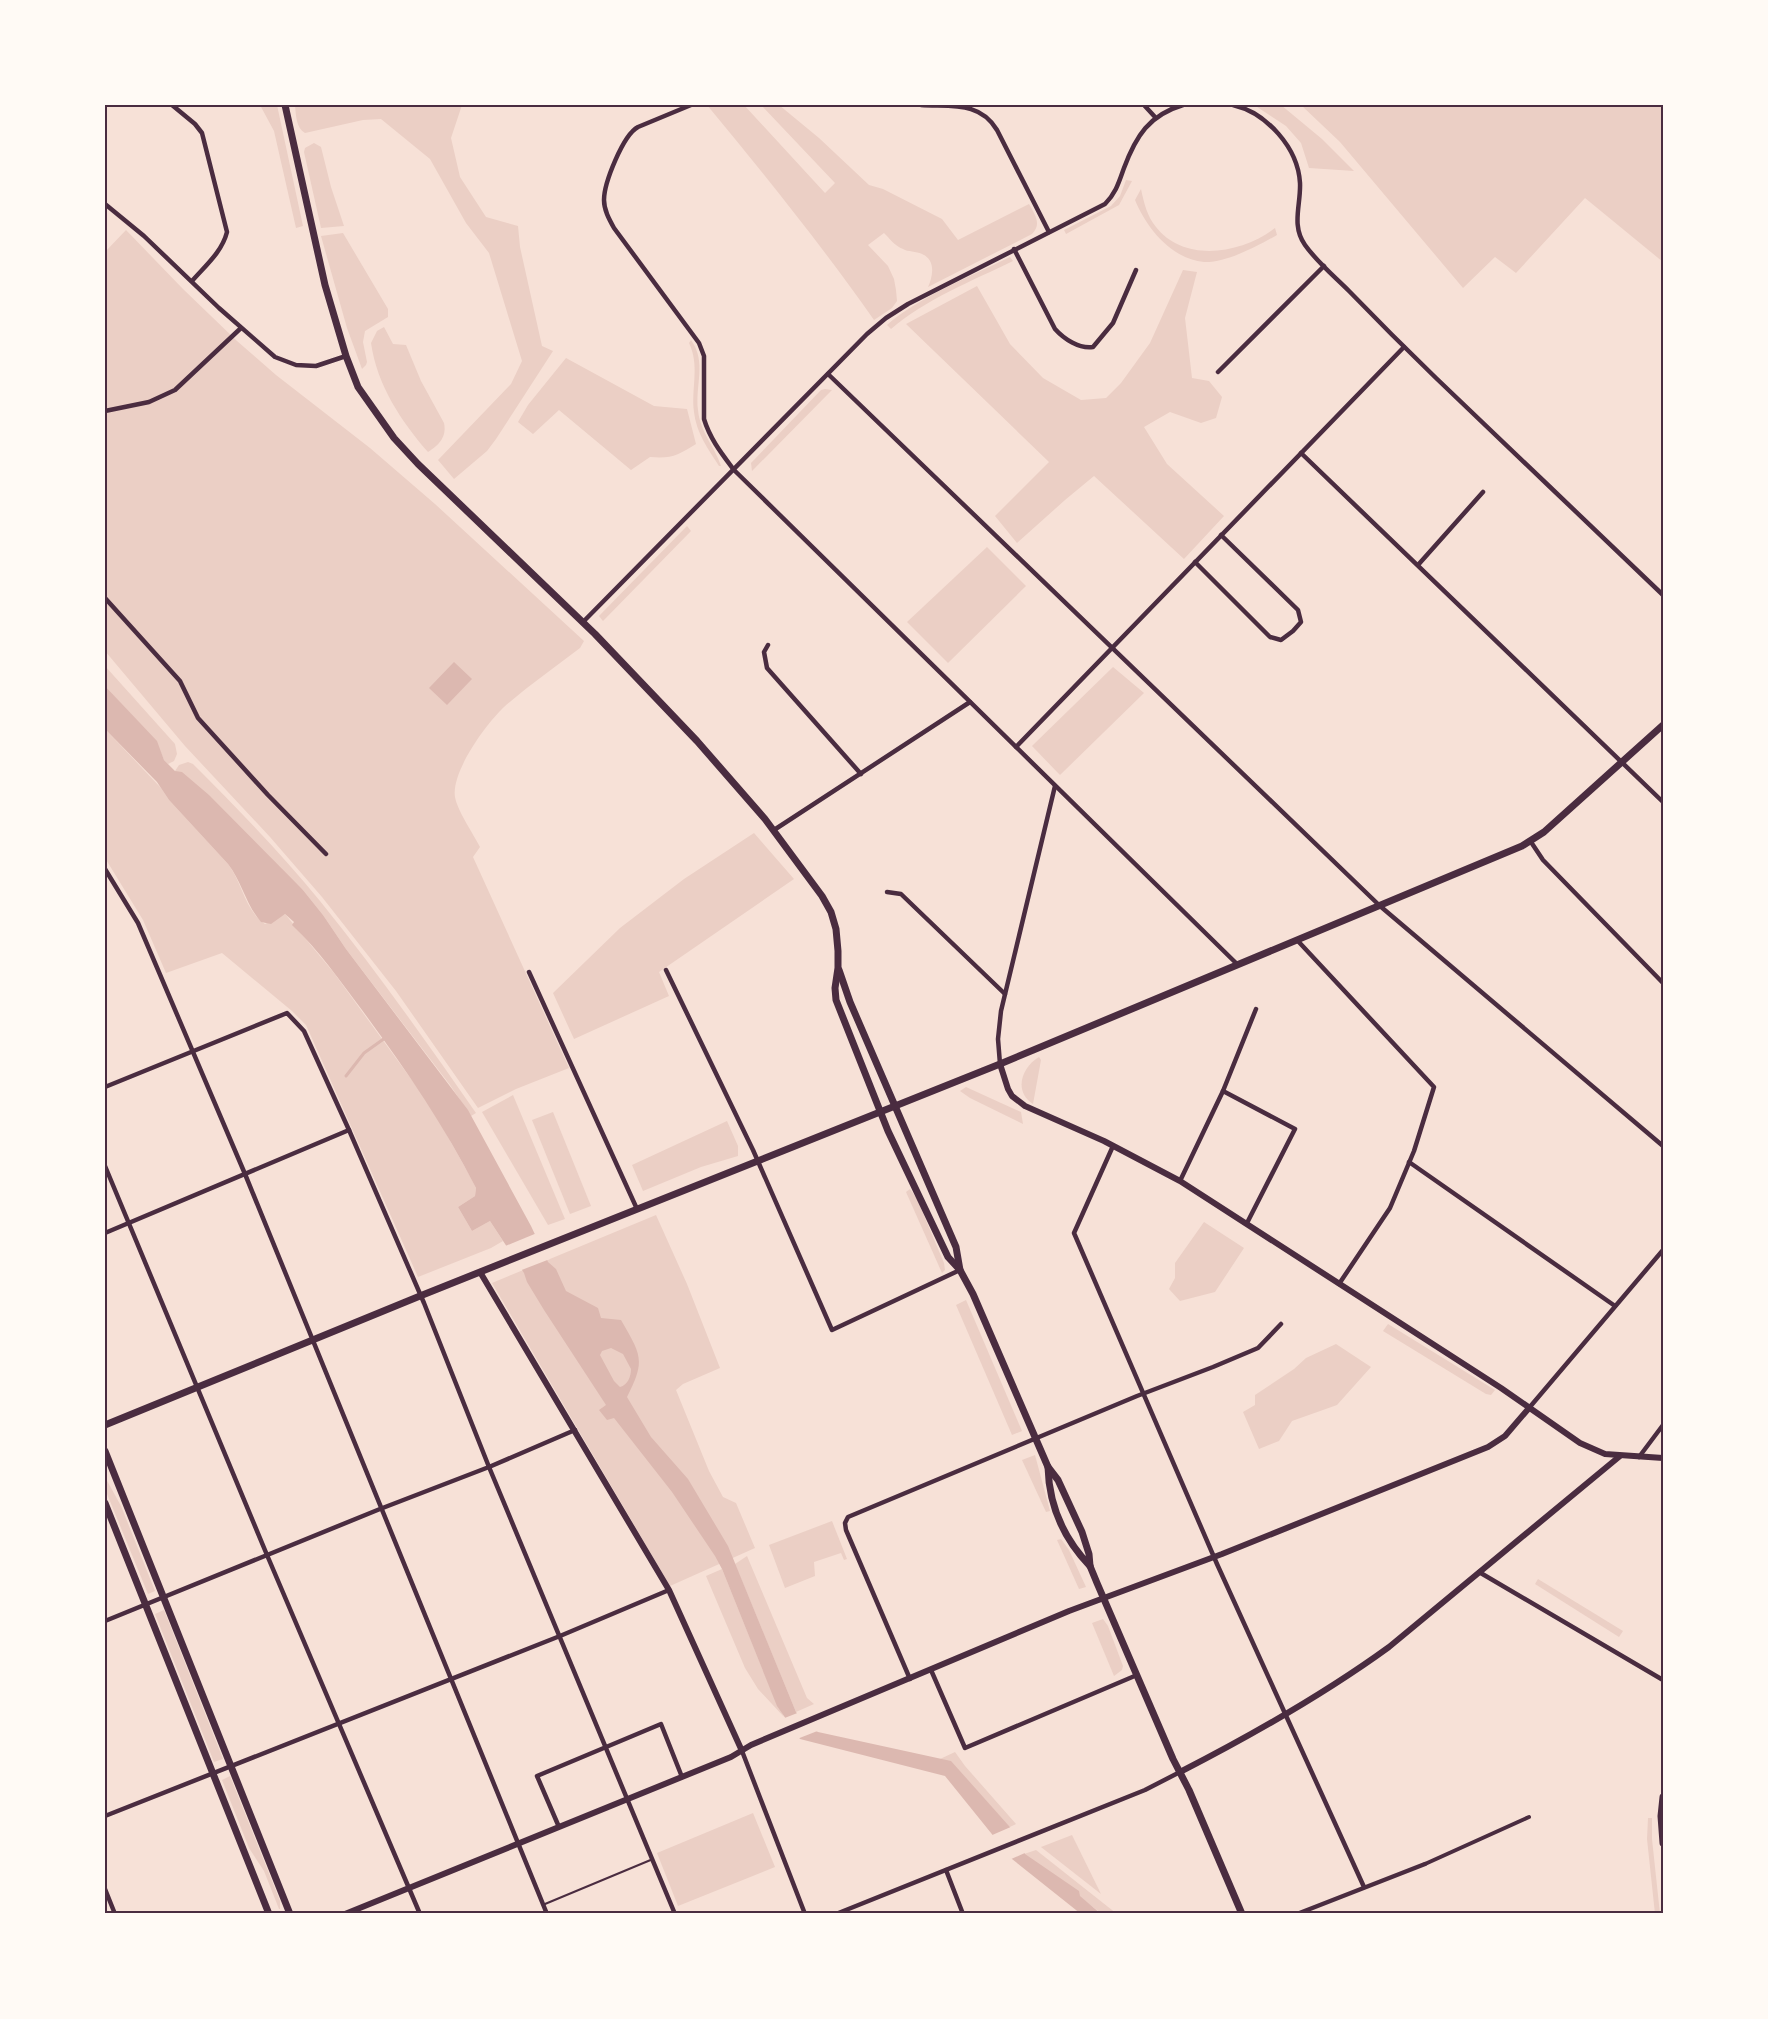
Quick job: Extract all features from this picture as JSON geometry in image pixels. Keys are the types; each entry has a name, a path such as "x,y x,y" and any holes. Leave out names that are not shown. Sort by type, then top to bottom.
{"main road":[{"path":"285,105 325,285 346,356 358,387 394,438 446,492 583,622 741,789 774,830 831,912 836,930 838,968 836,1000 912,1183 948,1257 960,1270 973,1294 1048,1467 1058,1480 1082,1532 1090,1566"},
{"path":"105,1425 420,1296 1000,1064 1532,842 1663,725"},
{"path":"838,968 850,1002 956,1247 960,1270"},
{"path":"105,1451 290,1914"},
{"path":"1048,1467 1051,1495 1065,1534 1090,1566 1242,1914"},
{"path":"105,1503 269,1914"},
{"path":"1663,1797 1661,1816 1663,1843"}],"street":[{"path":"172,105 195,124 202,133 227,232 219,251 192,281"},
{"path":"692,105 630,132 621,147 610,177 604,203 607,216 614,228 699,343 704,356 704,419 713,441 734,470 1238,965"},
{"path":"921,105 964,107 986,115 997,130 1049,232"},
{"path":"1144,105 1155,117"},
{"path":"583,622 867,334 908,304 1105,204 1116,192 1143,130 1155,117 1183,105"},
{"path":"1233,105 1252,111 1288,146 1300,184 1298,228 1304,243 1315,257 1404,347 1663,595"},
{"path":"105,204 144,236 275,357 296,365 316,366 346,356"},
{"path":"1014,249 1055,329 1060,335 1085,348 1094,347 1113,323 1136,270"},
{"path":"1218,372 1324,266"},
{"path":"105,411 149,402 175,390 241,328"},
{"path":"1016,747 1404,347"},
{"path":"828,374 1380,906 1663,1146"},
{"path":"1301,453 1663,802"},
{"path":"1418,565 1483,492"},
{"path":"1195,562 1270,637 1281,640 1293,631 1301,622 1298,610 1221,535"},
{"path":"105,598 180,681 198,718 326,854"},
{"path":"768,645 764,652 767,668 861,774"},
{"path":"774,830 970,702"},
{"path":"1055,786 1005,994 998,1039 1000,1064 1008,1089 1019,1102 1113,1146 1180,1181 1492,1382 1580,1443 1598,1452 1620,1456 1663,1458"},
{"path":"1532,842 1543,860 1663,983"},
{"path":"105,869 138,923 245,1174 547,1914"},
{"path":"887,892 901,894 1005,994"},
{"path":"1297,940 1434,1086 1420,1132 1389,1208 1339,1284"},
{"path":"666,970 758,1161 832,1330 960,1270"},
{"path":"529,972 637,1209"},
{"path":"1180,1181 1222,1091 1256,1009"},
{"path":"105,1087 287,1013 304,1031 420,1296 675,1914"},
{"path":"1222,1091 1295,1129 1246,1223"},
{"path":"105,1233 349,1130"},
{"path":"1113,1146 1074,1233 1214,1557 1364,1887"},
{"path":"1408,1162 1615,1306"},
{"path":"105,1166 420,1914"},
{"path":"345,1914 682,1777 811,1720 1104,1598 1214,1557 1488,1448 1505,1436 1663,1250"},
{"path":"480,1272 669,1590 742,1751 805,1914"},
{"path":"910,1679 846,1530 847,1519 1258,1348 1281,1324"},
{"path":"1639,1457 1663,1425"},
{"path":"105,1622 575,1430"},
{"path":"836,1914 1145,1790 1285,1715 1360,1670 1620,1456"},
{"path":"1479,1572 1663,1680"},
{"path":"105,1816 451,1680 669,1590"},
{"path":"931,1670 964,1748 1137,1675"},
{"path":"558,1827 537,1776 661,1724 682,1777"},
{"path":"1297,1914 1425,1864 1529,1817"},
{"path":"946,1870 963,1914"},
{"path":"105,1889 115,1914"}],"lane":[{"path":"543,1904 653,1859"}],"shaded area":[{"path":"260,105 277,105 303,226 296,228 274,131"},
{"path":"295,105 462,105 451,138 460,177 486,217 518,226 520,247 542,346 553,351 487,451 454,479 438,460 511,384 522,361 489,253 466,223 430,159 381,119 363,120 305,133 298,125"},
{"path":"707,105 744,105 825,193 835,183 761,105 779,105 819,138 869,185 883,189 942,219 958,240 1029,204 1037,227 1032,234 928,287 932,273 930,260 917,252 900,248 884,233 868,245 888,266 894,279 897,301 892,308 874,320 793,211"},
{"path":"1254,105 1281,105 1322,139 1354,171 1309,168 1301,143 1286,126"},
{"path":"1301,105 1663,105 1663,262 1585,198 1516,273 1495,257 1463,288 1340,142"},
{"path":"314,143 321,147 344,226 321,228 304,152 305,148"},
{"path":"1126,180 1132,181 1119,205 1066,234 1064,230 1111,206 1120,196"},
{"path":"1141,189 1146,209 1153,223 1168,239 1182,246 1214,251 1247,244 1275,228 1277,235 1251,249 1222,260 1204,262 1192,260 1171,248 1153,231 1135,200"},
{"path":"126,230 237,341 276,375 370,448 435,504 584,641 580,648 504,707 471,749 458,775 455,787 459,809 480,847 473,857 569,1068 516,1089 478,1108 396,991 322,897 270,837 185,746 105,651 105,252"},
{"path":"343,233 388,309 388,317 365,331 363,342 367,362 362,369 347,328 321,236"},
{"path":"1010,257 1013,261 934,300 891,329 887,325 930,296"},
{"path":"1183,270 1197,272 1185,318 1192,378 1209,381 1222,397 1216,418 1201,423 1170,412 1144,427 1167,464 1224,516 1184,559 1094,476 1017,543 995,516 1049,462 906,324 977,286 1010,344 1043,378 1081,400 1106,398 1121,383 1150,343"},
{"path":"384,327 393,344 406,345 421,381 444,423 445,428 441,440 428,452 400,415 379,373 371,343 377,331"},
{"path":"691,340 696,348 699,365 697,401 699,418 721,466 703,440 695,419 693,403 695,369 689,343"},
{"path":"566,358 654,406 687,409 696,444 674,455 650,457 631,470 559,410 533,434 518,422 528,405"},
{"path":"821,390 832,390 752,471 751,463"},
{"path":"687,526 691,531 603,621 599,616"},
{"path":"987,547 1026,586 948,663 907,622"},
{"path":"454,662 472,679 447,705 429,688"},
{"path":"105,666 175,744 177,754 174,761 168,764 164,760 156,741 105,686"},
{"path":"1113,667 1144,693 1060,775 1032,746"},
{"path":"105,686 157,741 164,760 175,771 182,772 209,795 303,890 468,1110 548,1262 556,1269 566,1291 598,1308 601,1318 621,1320 639,1358 637,1374 627,1397 651,1437 688,1479 728,1546 796,1712 808,1727 818,1732 951,1761 1010,1827 1025,1854 1079,1891 1080,1896 1101,1914 1081,1914 1012,1859 945,1776 800,1739 777,1706 715,1556 672,1492 614,1418 607,1420 599,1410 606,1405 490,1221 472,1231 458,1207 475,1196 476,1188 437,1119 378,1031 329,966 292,925 294,922 285,914 271,924 261,922 228,864 169,800 157,782 105,729","holes":["611,1348 623,1354 631,1372 627,1382 620,1387 614,1381 600,1355 602,1351"]},
{"path":"105,729 228,864 248,904 258,918 265,924 285,914 334,973 430,1105 471,1178 476,1188 475,1196 458,1207 472,1231 490,1221 503,1241 418,1277 306,1025 222,953 166,973 143,920 105,858"},
{"path":"188,762 193,764 258,831 320,901 400,1005 476,1113 471,1116 303,890 175,771 179,765"},
{"path":"754,833 794,879 659,972 669,996 574,1039 553,993 620,928 684,879"},
{"path":"1039,1057 1041,1060 1033,1104 1023,1093 1022,1079 1028,1067"},
{"path":"966,1087 1021,1112 1023,1124 960,1091"},
{"path":"513,1095 565,1219 548,1225 482,1112"},
{"path":"553,1112 591,1206 570,1214 532,1120"},
{"path":"727,1121 738,1146 738,1156 701,1167 643,1191 632,1165"},
{"path":"910,1189 917,1199 944,1263 945,1270 942,1273 906,1192"},
{"path":"656,1215 687,1284 720,1368 683,1384 676,1390 709,1471 723,1497 736,1503 755,1548 670,1586 492,1283"},
{"path":"1204,1222 1244,1248 1215,1292 1180,1301 1169,1289 1175,1278 1175,1263"},
{"path":"966,1300 1022,1431 1012,1435 956,1305"},
{"path":"1388,1324 1495,1390 1491,1395 1486,1394 1383,1331"},
{"path":"1336,1344 1371,1367 1337,1405 1292,1421 1279,1441 1259,1449 1243,1412 1255,1405 1255,1395 1294,1369 1306,1358"},
{"path":"1035,1455 1050,1511 1046,1512 1022,1460"},
{"path":"105,1477 121,1506 155,1591 148,1594 105,1489"},
{"path":"832,1521 847,1559 844,1560 841,1553 814,1562 815,1576 785,1588 769,1545"},
{"path":"1061,1539 1069,1550 1086,1587 1079,1589 1057,1540"},
{"path":"747,1556 807,1698 814,1704 796,1712 735,1564"},
{"path":"722,1569 784,1717 758,1689 745,1668 706,1576"},
{"path":"1538,1579 1623,1631 1619,1637 1535,1584"},
{"path":"164,1610 223,1759 214,1762 155,1614"},
{"path":"1103,1619 1108,1626 1123,1666 1122,1670 1114,1676 1092,1623"},
{"path":"955,1752 1016,1824 1010,1827 951,1762 940,1759"},
{"path":"230,1776 280,1901 280,1909 264,1871 249,1848 222,1780"},
{"path":"753,1813 775,1867 678,1906 657,1853"},
{"path":"1648,1818 1652,1818 1660,1914 1655,1914 1647,1839"},
{"path":"1072,1835 1101,1894 1041,1847"},
{"path":"1036,1850 1117,1914 1102,1914 1024,1854"}],"pier":[{"path":"537,1233 550,1259 519,1271 503,1247"},
{"path":"800,1712 810,1725 820,1730 797,1739 782,1719"},
{"path":"1013,1826 1027,1852 1009,1860 990,1836"}],"waterway":[{"path":"346,1076 364,1053 385,1038"}]}
